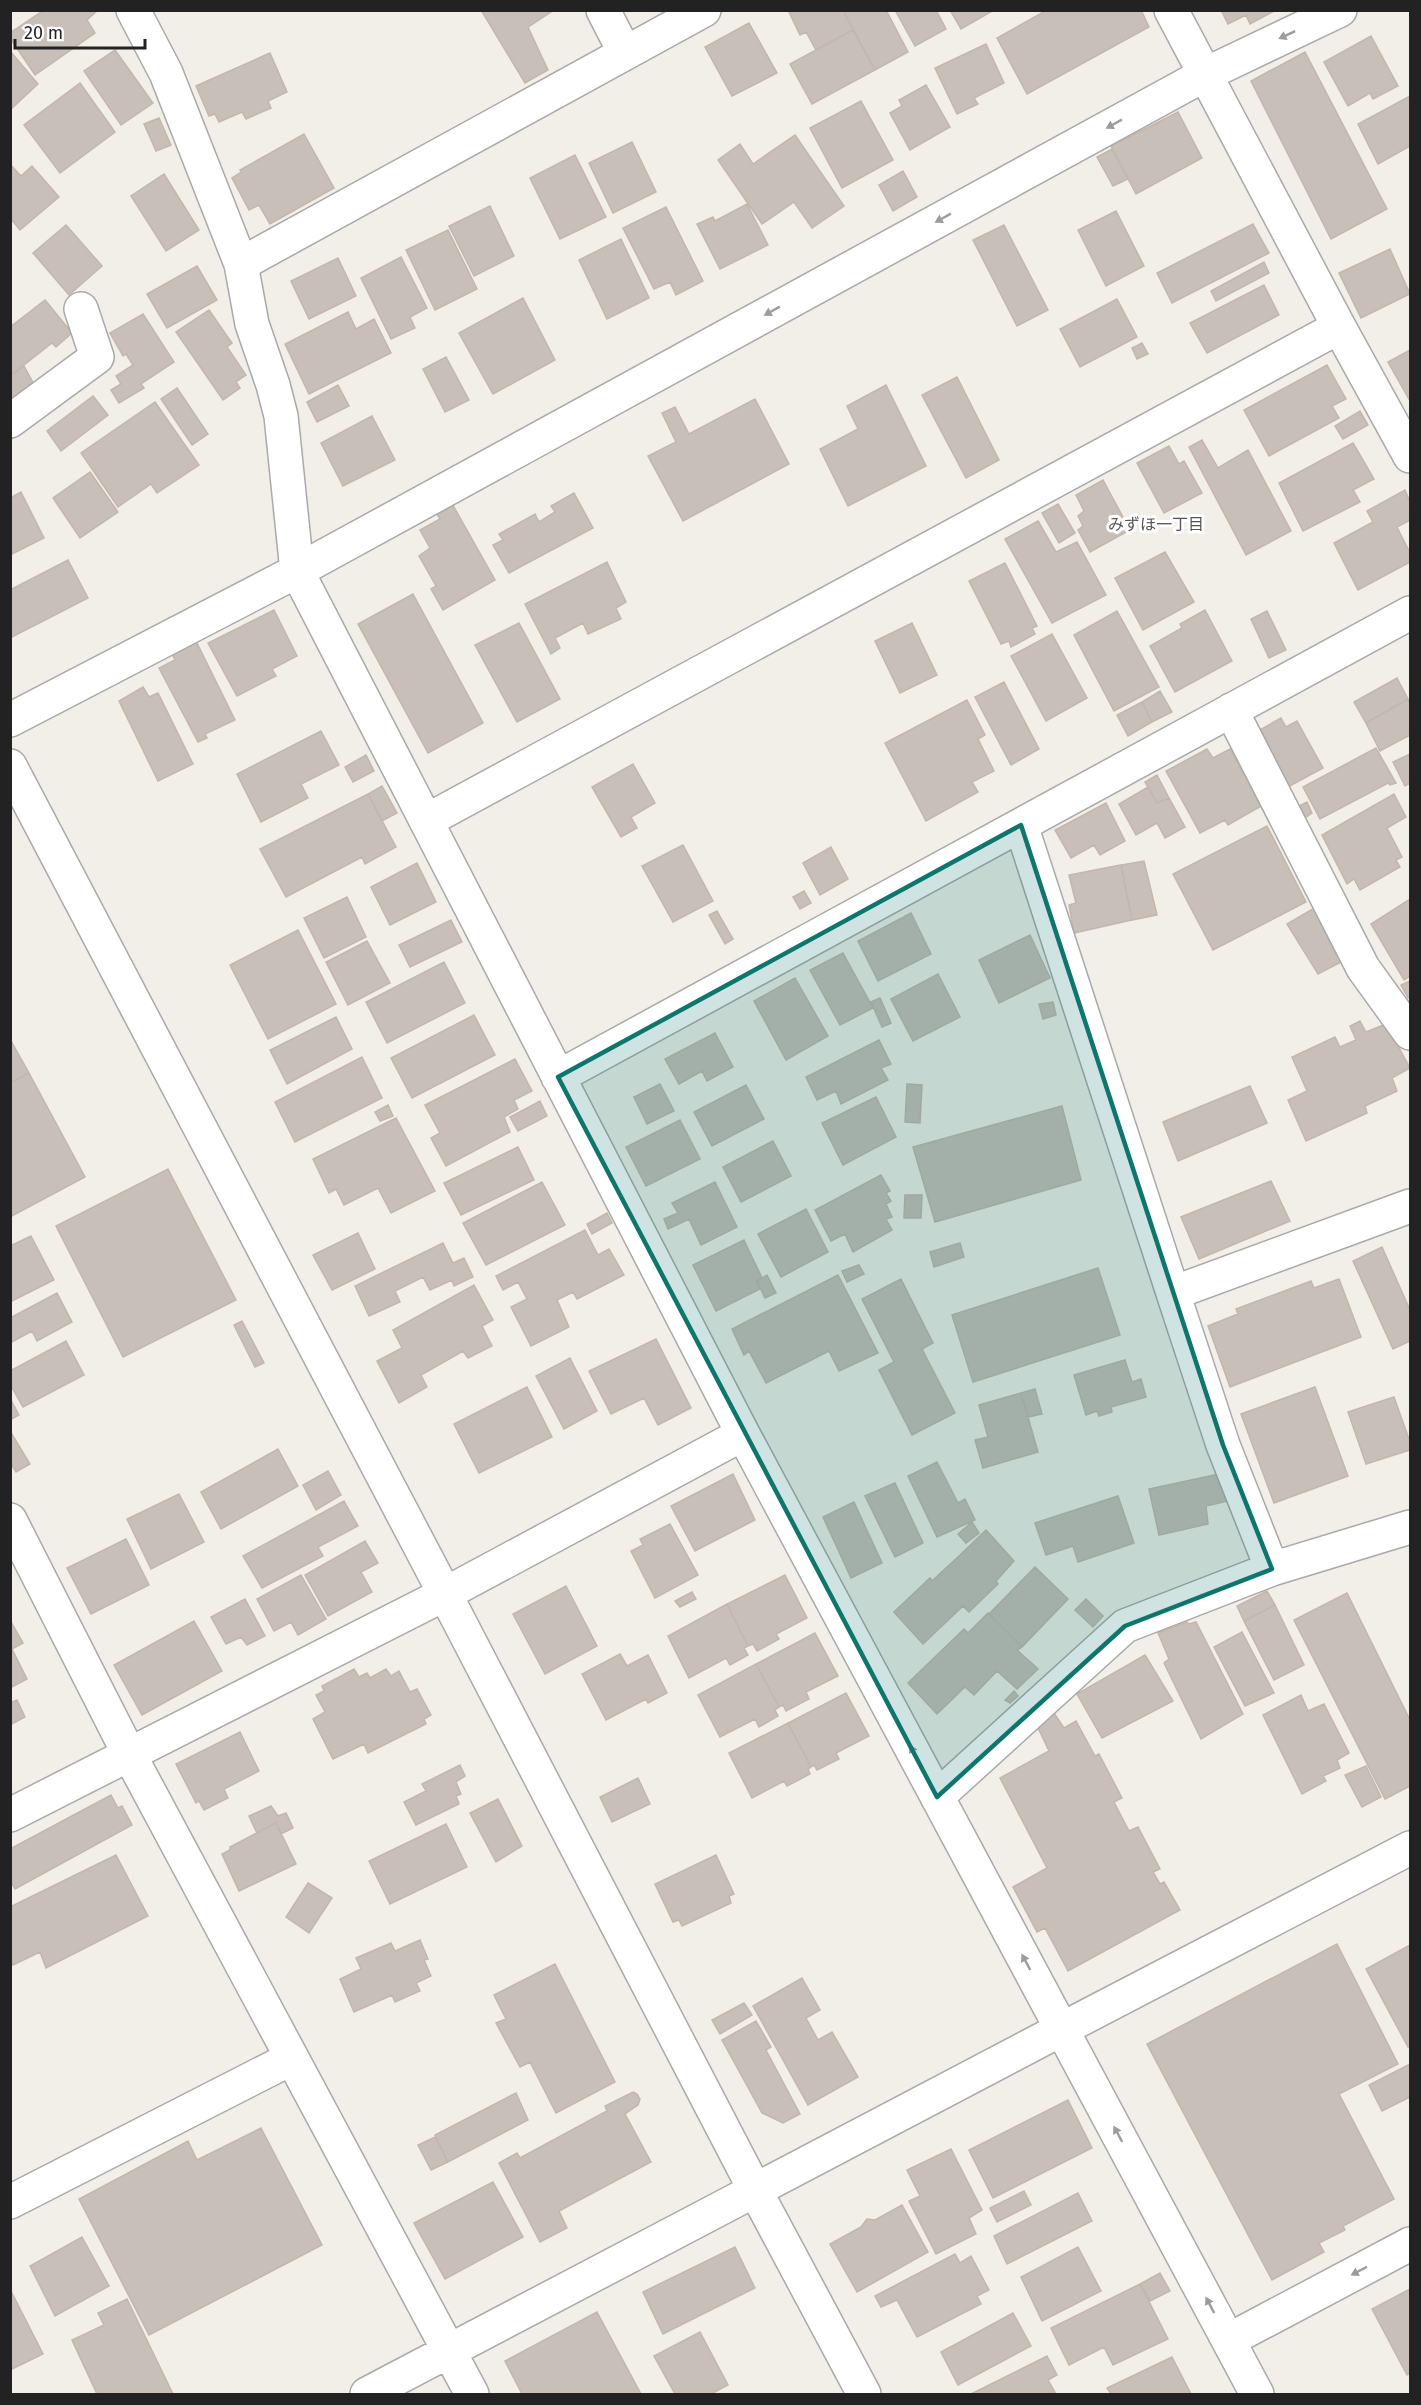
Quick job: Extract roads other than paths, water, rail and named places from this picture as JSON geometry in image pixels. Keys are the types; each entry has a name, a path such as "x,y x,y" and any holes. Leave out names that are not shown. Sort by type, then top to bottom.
{"street":[{"path":"133,10 166,73 241,264 252,324 281,416 297,571 743,1434 1257,2394"},
{"path":"603,10 625,53"},
{"path":"241,264 704,10"},
{"path":"1171,10 1410,456"},
{"path":"10,720 297,571 1204,75 1340,10"},
{"path":"10,421 97,357 81,309"},
{"path":"426,821 1339,327"},
{"path":"558,1077 1410,612"},
{"path":"1231,710 1363,968 1410,1033"},
{"path":"10,766 864,2394"},
{"path":"1021,825 1223,1444 1272,1569"},
{"path":"1173,1293 1410,1206"},
{"path":"10,1815 445,1594 743,1434"},
{"path":"10,1520 129,1754 472,2394"},
{"path":"937,1797 1125,1626 1272,1569 1410,1527"},
{"path":"367,2394 1410,1848"},
{"path":"10,2202 292,2058"},
{"path":"1229,2340 1410,2244"}],"district":[{"name":"みずほ一丁目","path":"1156,524"}]}
